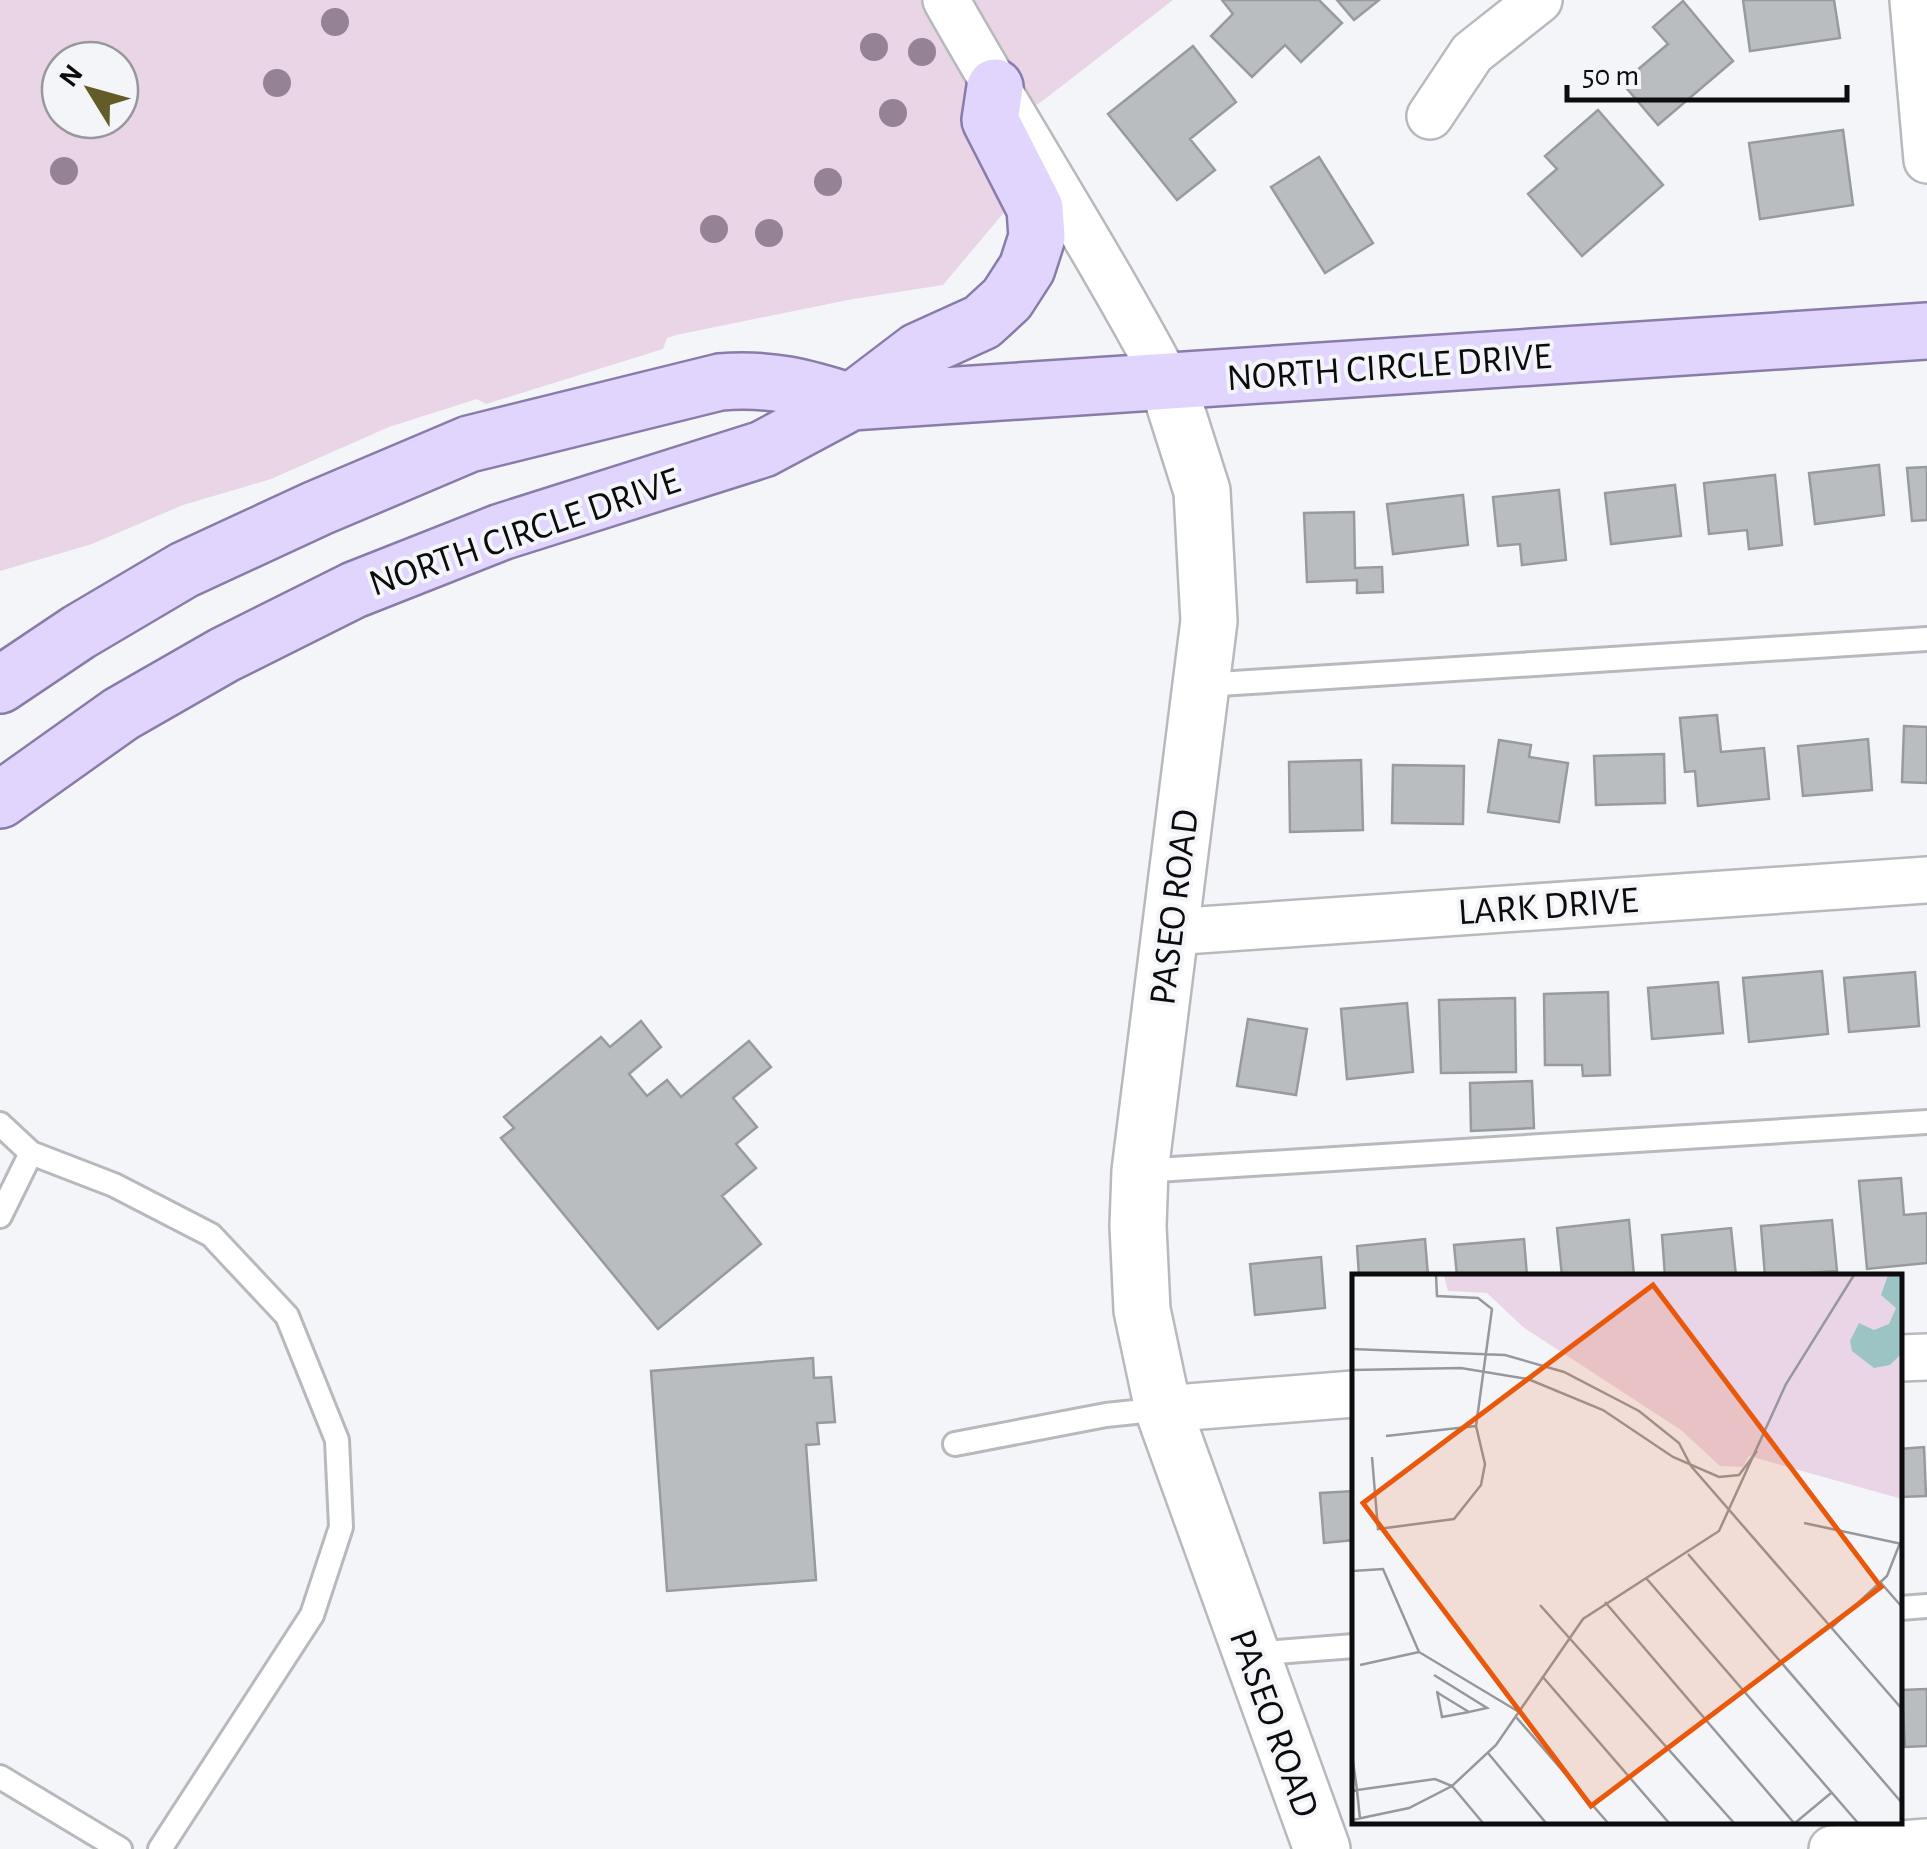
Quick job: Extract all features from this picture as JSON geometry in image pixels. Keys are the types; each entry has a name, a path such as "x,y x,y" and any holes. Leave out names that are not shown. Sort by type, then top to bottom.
{"main road":[{"path":"851,402 918,351 982,322 1007,298 1027,268 1037,237 1035,208 990,120 995,87"},
{"name":"NORTH CIRCLE DRIVE","path":"0,686 79,632 184,570 318,508 470,444 720,382 754,379 794,384 851,402 1927,331"},
{"name":"NORTH CIRCLE DRIVE","path":"0,800 121,714 224,655 354,590 500,532 763,449 851,402"}],"street":[{"name":"PASEO ROAD","path":"946,0 1119,290 1167,381 1202,491 1209,621 1140,1171 1142,1310 1164,1409 1322,1849"},
{"path":"1430,116 1472,53 1539,0"},
{"path":"1913,0 1927,160"},
{"name":"LARK DRIVE","path":"1170,932 1927,880"},
{"path":"1902,1358 1927,1356"},
{"path":"1164,1409 1352,1394"},
{"path":"1832,1849 1927,1842"}],"lane":[{"path":"1203,685 1927,638"},
{"path":"1140,1171 1927,1122"},
{"path":"0,1124 31,1153 114,1185 211,1236 287,1316 337,1440 340,1527 312,1614 160,1849"},
{"path":"0,1216 31,1153"},
{"path":"956,1444 1088,1418 1164,1409"},
{"path":"1902,1608 1927,1606"},
{"path":"1250,1654 1352,1646"},
{"path":"0,1776 120,1849"}],"shaded area":[{"path":"0,0 1173,0 988,138 1017,197 943,285 676,335 667,338 663,349 486,404 477,399 389,427 271,479 183,505 92,544 0,571"}],"building":[{"path":"1222,0 1319,0 1342,23 1301,62 1285,45 1252,77 1211,36 1233,14"},
{"path":"1337,0 1379,0 1354,20"},
{"path":"1743,0 1834,0 1840,38 1750,51"},
{"path":"1683,1 1733,61 1658,125 1622,83 1668,44 1653,27"},
{"path":"1193,46 1236,102 1190,139 1215,170 1177,200 1108,114"},
{"path":"1598,110 1663,185 1582,256 1528,194 1557,169 1545,156"},
{"path":"1843,130 1853,205 1760,219 1749,143"},
{"path":"1319,157 1373,243 1325,273 1271,187"},
{"path":"1879,465 1884,515 1815,524 1809,473"},
{"path":"1927,467 1927,520 1912,521 1907,468"},
{"path":"1775,475 1782,545 1749,549 1747,530 1709,534 1704,483"},
{"path":"1675,485 1681,536 1611,544 1605,493"},
{"path":"1559,490 1566,560 1522,565 1520,544 1498,546 1493,497"},
{"path":"1463,495 1468,545 1393,554 1387,504"},
{"path":"1354,512 1355,568 1382,567 1383,592 1357,593 1357,580 1307,582 1304,513"},
{"path":"1717,715 1721,752 1764,748 1769,799 1698,806 1695,771 1685,772 1680,718"},
{"path":"1904,726 1927,727 1927,783 1902,782"},
{"path":"1868,739 1872,790 1803,796 1798,746"},
{"path":"1499,740 1531,745 1529,757 1568,763 1559,822 1488,812"},
{"path":"1664,754 1665,803 1596,805 1594,756"},
{"path":"1361,760 1363,830 1290,832 1289,762"},
{"path":"1393,765 1464,766 1463,824 1392,823"},
{"path":"1822,971 1828,1034 1749,1042 1743,978"},
{"path":"1915,972 1919,1026 1849,1032 1844,978"},
{"path":"1718,982 1723,1033 1652,1039 1648,988"},
{"path":"1608,992 1610,1075 1583,1076 1582,1065 1545,1065 1544,994"},
{"path":"1515,998 1516,1072 1441,1073 1439,1000"},
{"path":"1407,1003 1413,1072 1347,1079 1341,1009"},
{"path":"1248,1019 1307,1029 1296,1095 1237,1086"},
{"path":"641,1021 661,1047 629,1074 647,1096 667,1080 681,1097 749,1041 771,1067 733,1098 757,1127 736,1144 756,1168 722,1196 761,1244 658,1329 501,1138 514,1128 504,1117 601,1037 610,1047"},
{"path":"1532,1081 1534,1128 1471,1131 1470,1083"},
{"path":"1901,1178 1904,1215 1927,1213 1927,1263 1867,1269 1859,1181"},
{"path":"1629,1220 1634,1274 1562,1274 1557,1228"},
{"path":"1832,1220 1837,1271 1765,1274 1761,1226"},
{"path":"1731,1228 1736,1274 1665,1274 1662,1235"},
{"path":"1425,1239 1428,1274 1359,1274 1357,1246"},
{"path":"1524,1239 1527,1274 1457,1274 1454,1245"},
{"path":"1321,1257 1325,1308 1255,1315 1250,1264"},
{"path":"813,1358 814,1378 831,1377 835,1422 817,1423 819,1444 806,1445 816,1580 667,1591 651,1371"},
{"path":"1924,1447 1926,1496 1902,1497 1902,1449"},
{"path":"1352,1491 1352,1540 1324,1543 1320,1493"},
{"path":"1927,1689 1927,1746 1905,1747 1902,1690"}]}
